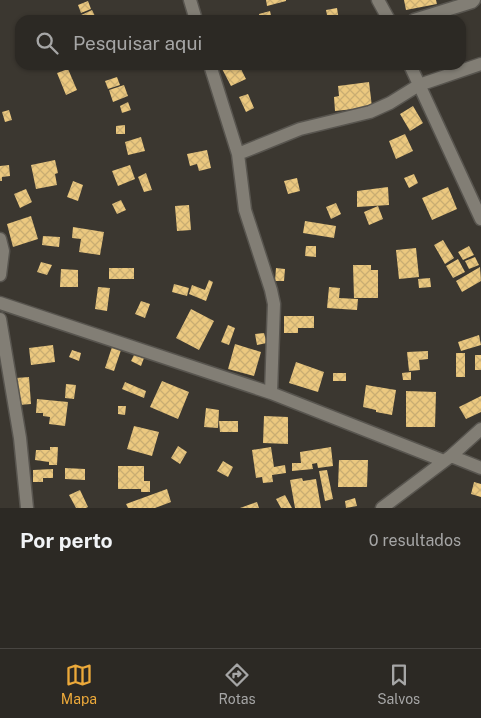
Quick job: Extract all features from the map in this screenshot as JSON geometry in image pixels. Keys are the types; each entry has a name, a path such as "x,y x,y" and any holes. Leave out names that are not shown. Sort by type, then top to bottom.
{"street":[{"path":"190,0 194,15"},
{"path":"378,0 386,15"},
{"path":"430,15 474,0"},
{"path":"466,69 481,64"},
{"path":"212,70 238,154 245,210 274,304 271,393"},
{"path":"412,70 481,220"},
{"path":"238,154 300,129 370,112 390,104 419,85 463,70"},
{"path":"0,239 3,251 0,275"},
{"path":"0,303 271,393 447,459 481,468"},
{"path":"0,319 20,438 27,508"},
{"path":"382,508 447,459 481,429"}],"building":[{"path":"266,0 286,0 286,1 267,6"},
{"path":"404,0 436,0 437,4 406,10"},
{"path":"88,1 91,9 81,13 78,5"},
{"path":"337,8 338,15 327,15 326,10"},
{"path":"92,10 94,15 81,15"},
{"path":"270,11 271,15 259,15"},
{"path":"68,70 77,90 66,95 57,73"},
{"path":"223,70 242,70 246,79 231,86"},
{"path":"117,77 120,85 108,89 105,81"},
{"path":"369,82 372,107 335,111 334,97 339,96 338,86"},
{"path":"124,85 128,96 113,102 109,90"},
{"path":"248,94 254,108 246,112 239,97"},
{"path":"128,102 131,110 122,113 120,106"},
{"path":"413,106 423,123 410,131 400,114"},
{"path":"9,110 12,120 5,122 2,112"},
{"path":"125,125 125,134 116,134 116,126"},
{"path":"405,134 413,151 396,159 389,141"},
{"path":"141,137 145,151 128,155 125,142"},
{"path":"207,150 211,168 199,171 197,164 190,166 187,154"},
{"path":"55,160 58,173 55,174 57,185 36,189 31,165"},
{"path":"9,165 10,176 2,177 2,181 0,181 0,166"},
{"path":"130,165 135,179 118,186 112,171"},
{"path":"146,173 152,190 144,192 138,177"},
{"path":"414,174 418,183 409,188 404,178"},
{"path":"297,178 300,191 288,194 284,181"},
{"path":"73,181 83,185 78,201 67,197"},
{"path":"388,187 389,205 357,207 357,191"},
{"path":"448,187 457,209 432,220 422,198"},
{"path":"26,189 32,202 20,208 14,194"},
{"path":"121,200 126,210 117,214 112,204"},
{"path":"336,203 341,214 331,219 326,207"},
{"path":"189,205 191,230 177,231 175,206"},
{"path":"378,206 383,219 369,225 364,212"},
{"path":"31,216 38,239 13,247 7,224"},
{"path":"305,221 336,226 334,238 303,233"},
{"path":"73,227 104,232 100,255 79,252 81,239 72,238"},
{"path":"43,236 60,237 59,247 42,245"},
{"path":"443,240 454,258 445,264 434,245"},
{"path":"306,246 316,246 316,257 305,256"},
{"path":"469,246 474,255 463,260 458,252"},
{"path":"416,248 419,277 399,279 396,250"},
{"path":"475,257 479,265 469,269 465,261"},
{"path":"458,259 465,272 453,278 446,266"},
{"path":"41,262 52,265 47,275 37,272"},
{"path":"353,265 371,265 371,270 378,270 378,298 354,298"},
{"path":"480,267 481,281 462,292 456,281"},
{"path":"109,268 134,268 134,279 109,279"},
{"path":"276,268 285,269 284,281 275,281"},
{"path":"61,269 78,270 78,287 60,287"},
{"path":"430,278 431,287 419,288 418,279"},
{"path":"209,280 213,282 206,301 189,294 192,285 205,290"},
{"path":"174,284 189,288 187,296 172,292"},
{"path":"98,287 110,288 107,311 95,309"},
{"path":"329,287 340,288 339,298 358,299 357,310 327,308"},
{"path":"141,301 150,304 145,318 135,314"},
{"path":"191,309 214,321 199,350 176,338"},
{"path":"284,316 314,316 314,328 298,328 298,333 284,333"},
{"path":"228,325 235,328 229,345 221,342"},
{"path":"264,333 267,343 257,345 255,334"},
{"path":"479,335 481,345 461,351 458,342"},
{"path":"235,344 261,352 254,376 228,369"},
{"path":"53,345 55,362 31,365 29,348"},
{"path":"112,347 121,350 114,371 105,368"},
{"path":"72,350 81,353 79,361 69,357"},
{"path":"428,351 428,359 419,360 420,370 409,371 407,352"},
{"path":"135,353 144,358 141,366 131,361"},
{"path":"456,353 465,353 465,377 456,377"},
{"path":"475,355 481,355 481,370 475,370"},
{"path":"296,362 324,372 318,392 289,383"},
{"path":"411,372 411,380 403,380 402,373"},
{"path":"333,373 346,373 346,381 333,381"},
{"path":"29,377 31,404 19,405 16,378"},
{"path":"162,381 189,392 178,419 150,407"},
{"path":"125,382 146,391 144,398 122,389"},
{"path":"66,384 76,385 74,399 65,398"},
{"path":"366,385 396,390 392,415 363,407"},
{"path":"406,391 436,392 435,427 406,427"},
{"path":"481,396 481,412 466,419 459,407"},
{"path":"37,399 68,402 65,426 49,424 50,417 43,416 43,413 36,413"},
{"path":"118,406 126,406 125,415 118,414"},
{"path":"206,408 219,410 218,428 204,427"},
{"path":"264,416 288,417 288,444 263,443"},
{"path":"219,421 238,421 238,432 220,432"},
{"path":"134,426 159,432 152,456 127,449"},
{"path":"178,446 187,452 180,464 171,458"},
{"path":"50,447 58,447 57,465 49,465 49,462 35,460 36,450 50,450"},
{"path":"271,447 274,467 285,465 286,473 272,475 273,482 263,483 262,477 256,478 252,450"},
{"path":"331,447 333,466 318,468 317,463 312,464 313,469 292,471 292,463 301,463 300,452"},
{"path":"339,460 368,460 367,487 338,487"},
{"path":"223,461 233,467 228,477 217,471"},
{"path":"118,466 144,466 144,481 150,481 150,492 141,492 141,489 118,489"},
{"path":"65,468 85,469 85,480 65,479"},
{"path":"53,469 53,478 43,478 43,482 33,482 33,470"},
{"path":"327,470 333,499 325,501 319,471"},
{"path":"302,478 303,481 316,479 321,508 295,508 290,480"},
{"path":"474,482 481,484 481,497 471,494"},
{"path":"167,489 171,502 155,508 128,508 126,504"},
{"path":"80,490 88,507 86,508 76,508 69,495"},
{"path":"285,495 292,508 281,508 276,499"},
{"path":"355,498 357,506 346,508 345,501"},
{"path":"257,502 259,508 240,508"}]}
